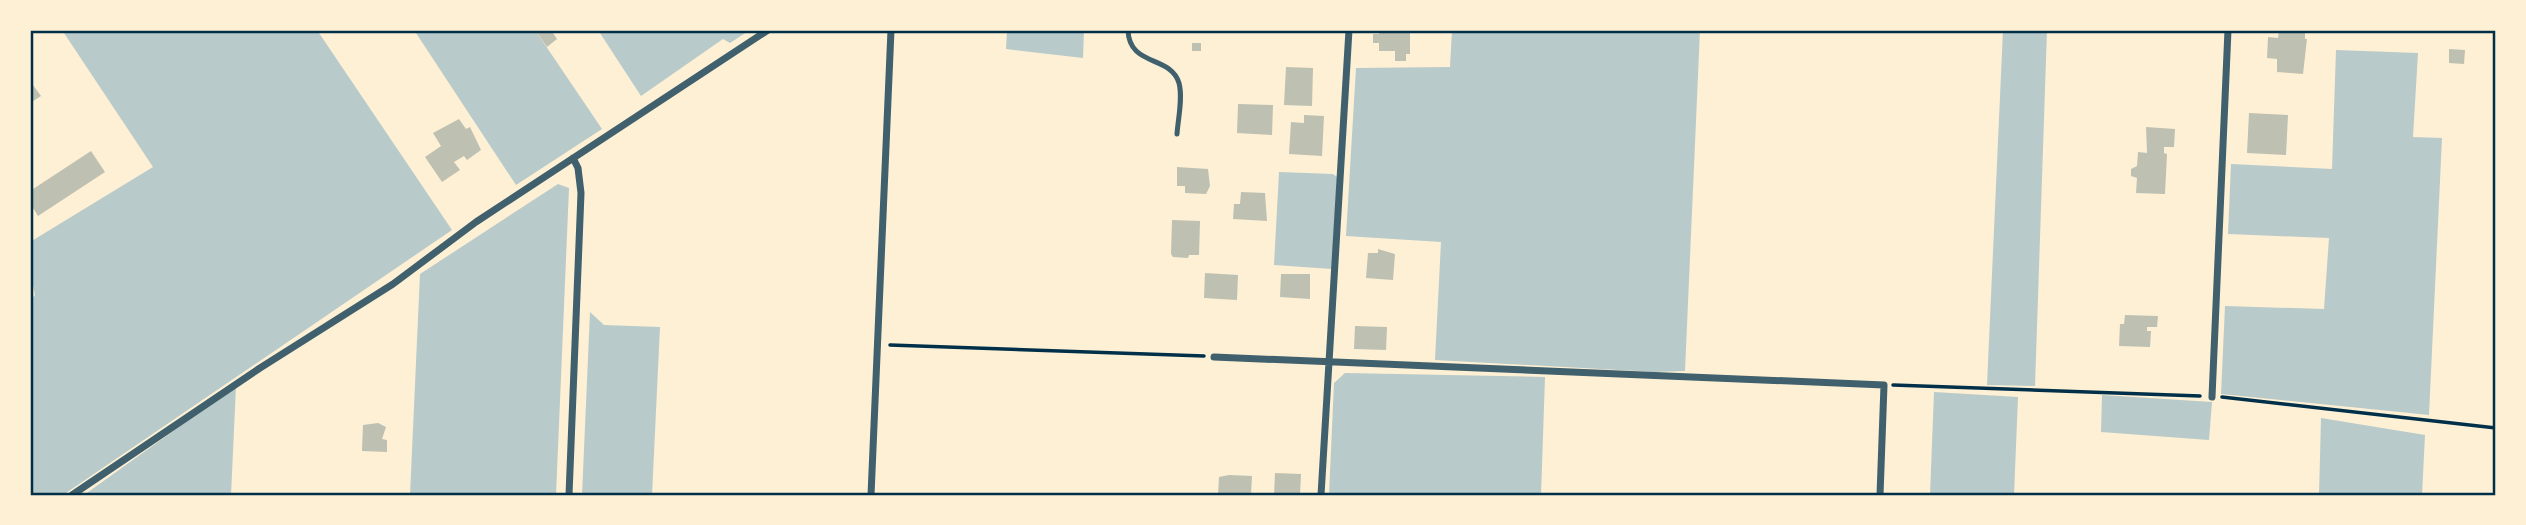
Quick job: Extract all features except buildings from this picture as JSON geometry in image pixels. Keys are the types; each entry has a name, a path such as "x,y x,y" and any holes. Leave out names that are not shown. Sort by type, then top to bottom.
{"street":[{"path":"72,495 260,368 393,284 476,222 768,30"},
{"path":"871,495 891,30"},
{"path":"1321,495 1349,30"},
{"path":"2212,397 2228,30"},
{"path":"569,495 581,193 578,168 573,158"},
{"path":"1214,357 1662,377 1826,380 1884,385 1880,495"}],"lane":[{"path":"1128,30 1130,46 1137,53 1160,64 1176,77 1180,88 1177,134"}],"path":[{"path":"877,344 1214,357"},
{"path":"1884,385 2212,397 2496,428"}],"shaded area":[{"path":"62,30 317,30 452,230 63,495 30,495 30,300 35,295 30,271 30,242 153,167"},
{"path":"414,30 535,30 602,129 516,185"},
{"path":"598,30 750,30 730,43 723,39 641,96"},
{"path":"1007,30 1084,30 1083,58 1006,49"},
{"path":"1452,30 1700,30 1685,371 1655,372 1435,360 1441,242 1346,236 1356,68 1450,67"},
{"path":"2003,30 2047,30 2035,386 1987,385"},
{"path":"2336,50 2418,53 2413,137 2442,138 2429,415 2221,394 2225,306 2324,309 2329,238 2228,234 2231,164 2332,169"},
{"path":"1279,172 1333,174 1337,177 1332,269 1274,265"},
{"path":"558,184 569,188 556,495 410,495 420,274"},
{"path":"590,312 604,325 660,327 652,495 582,495"},
{"path":"1345,373 1545,377 1541,495 1329,495 1334,383"},
{"path":"236,386 231,495 84,495"},
{"path":"1934,392 2018,397 2014,495 1930,495"},
{"path":"2102,395 2212,402 2209,440 2101,432"},
{"path":"2321,418 2425,435 2422,495 2319,495"}]}
